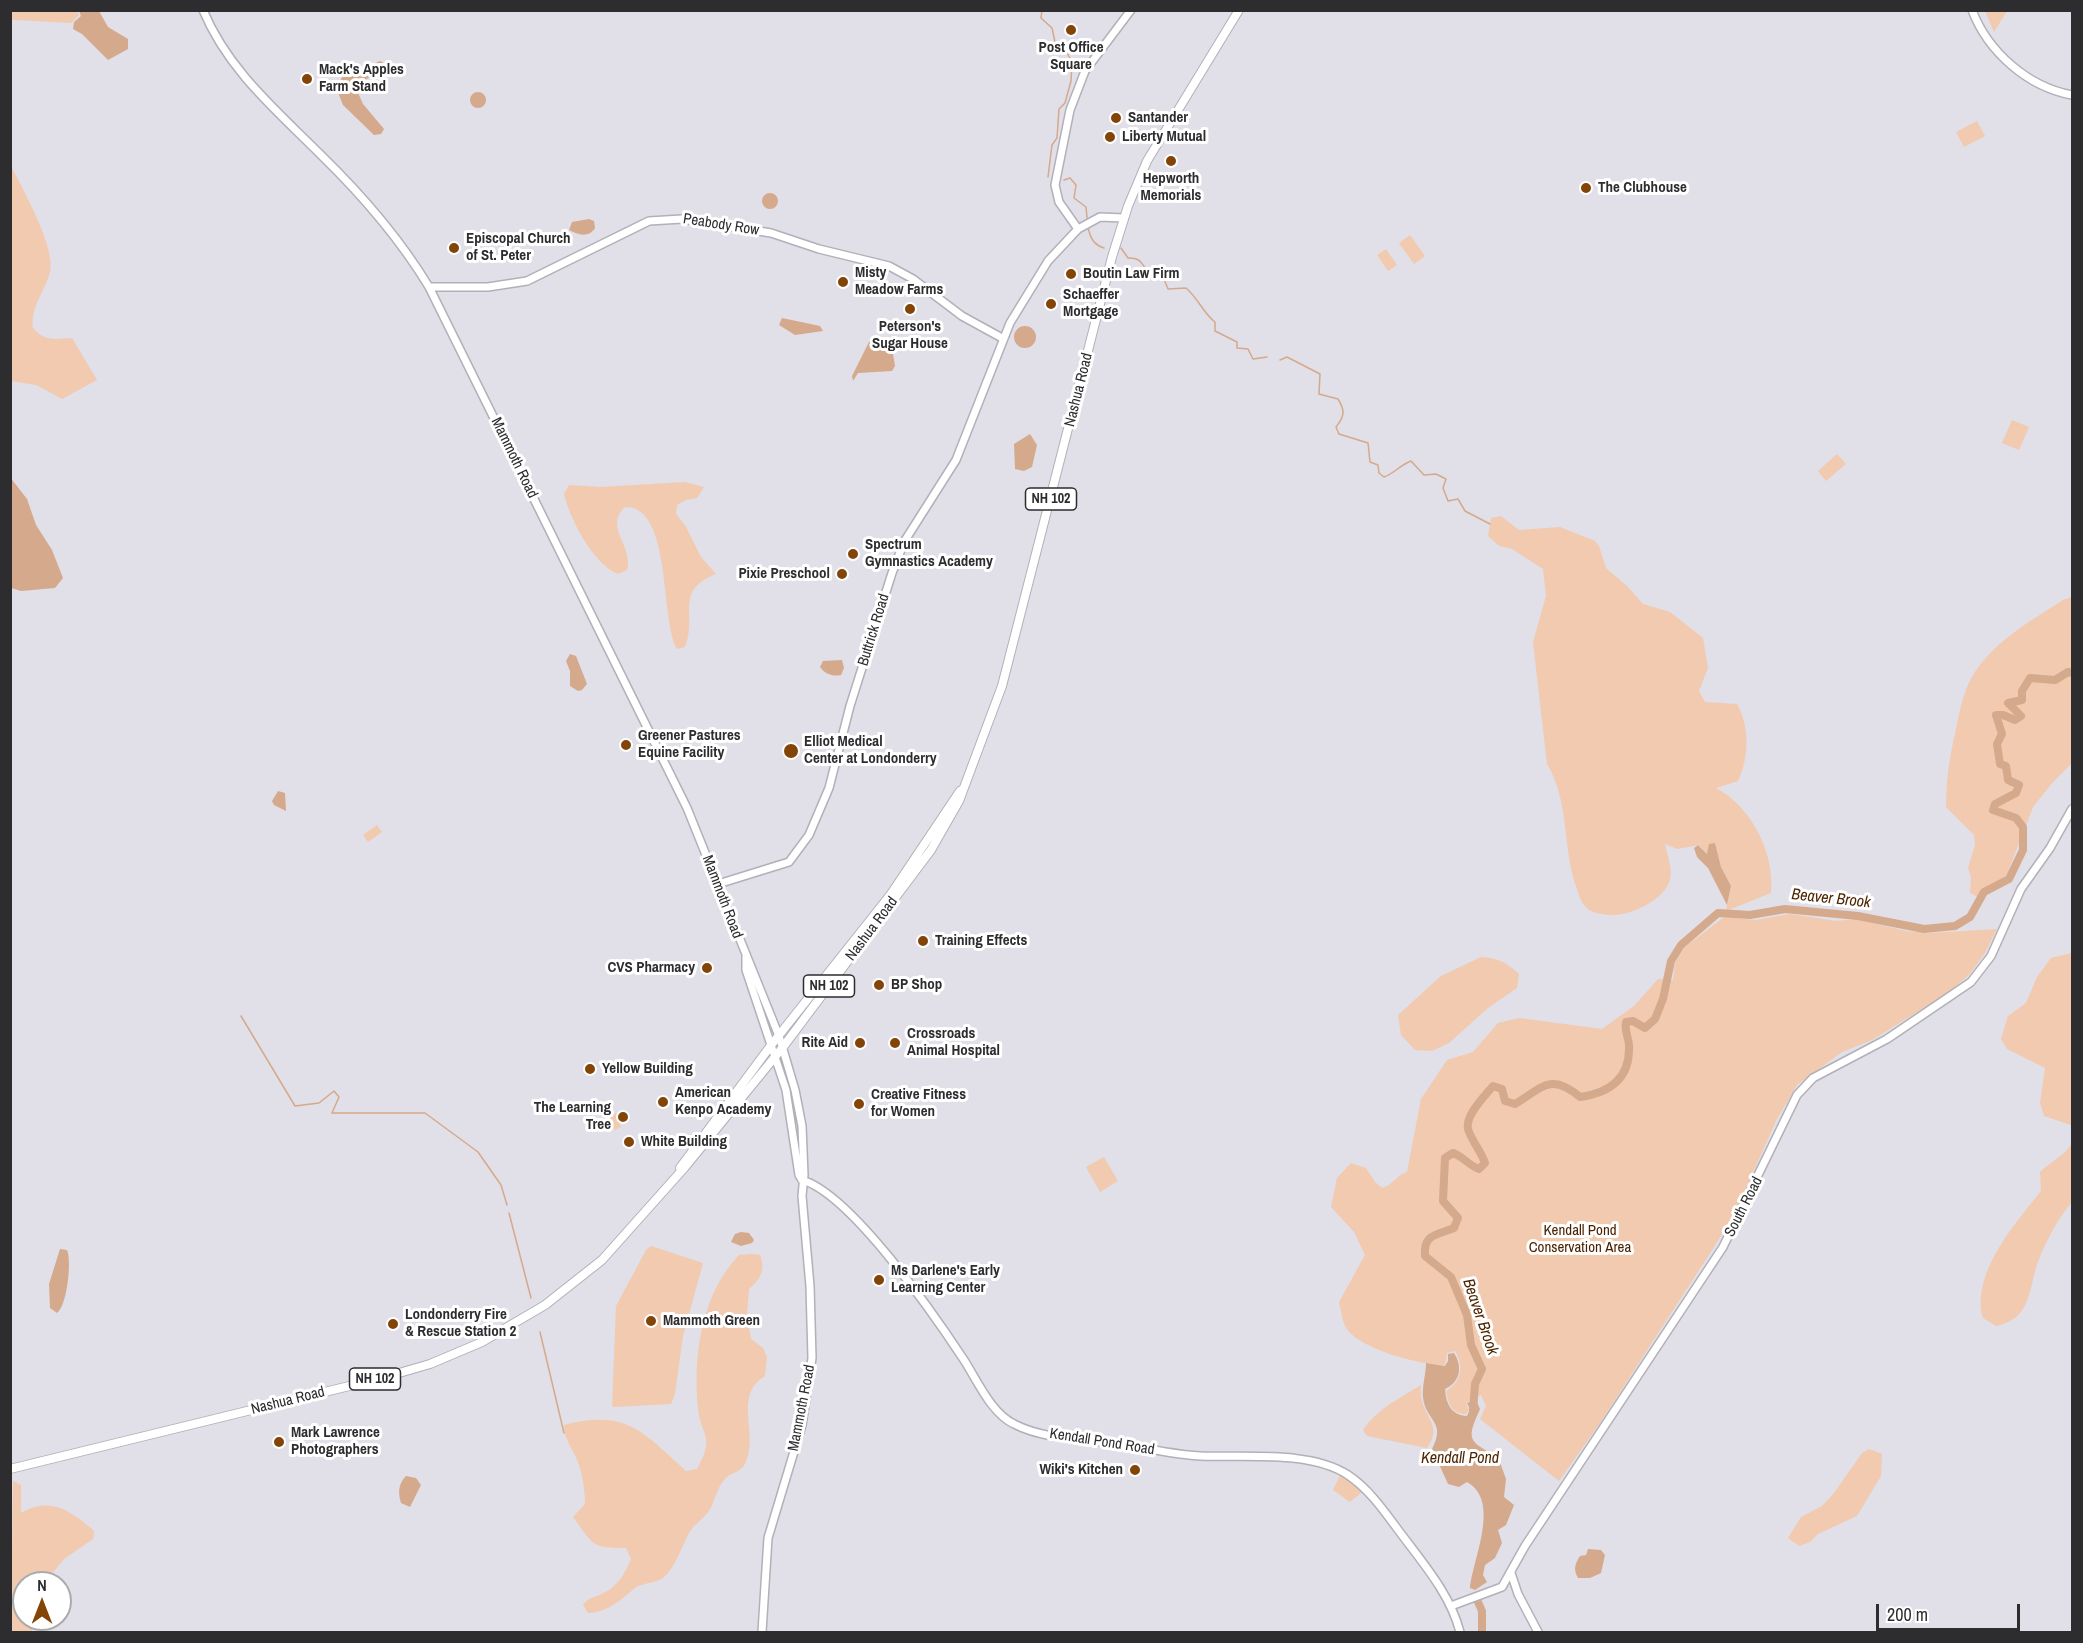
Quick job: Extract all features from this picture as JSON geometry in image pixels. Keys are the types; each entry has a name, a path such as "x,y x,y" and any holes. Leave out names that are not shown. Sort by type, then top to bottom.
{"main road":[{"name":"Nashua Road","path":"678,1172 685,1167 783,1047 931,850 959,801 962,789 985,738 1005,676 1124,218 1138,181 1161,136 1239,10"},
{"name":"Nashua Road","path":"10,1468 382,1378 430,1364 471,1347 536,1311 582,1278 630,1231 678,1172 693,1148 772,1044 891,894 953,798 962,789"}],"street":[{"name":"Mammoth Road","path":"203,10 216,40 238,70 347,182 404,250 429,286 675,783 746,957 753,968 783,1047 799,1107 812,1358 802,1425 768,1538 762,1632"},
{"path":"1078,229 1059,202 1055,185 1070,110 1085,71 1131,10"},
{"path":"1972,10 1987,40 2002,57 2038,83 2073,95"},
{"name":"Buttrick Road","path":"718,884 789,862 809,835 829,788 850,706 896,563 910,531 956,460 1002,339 1036,278 1078,229 1100,217 1124,218"},
{"name":"Peabody Row","path":"429,286 496,286 527,281 649,221 682,219 771,234 889,266 913,279 962,316 1002,339"},
{"name":"South Road","path":"1502,1587 1525,1546 1726,1241 1797,1095 1813,1078 1894,1034 1971,982 1991,956 2021,889 2050,848 2073,809"},
{"name":"Mammoth Road","path":"746,957 746,970 786,1090 799,1175 802,1180"},
{"name":"Kendall Pond Road","path":"802,1180 830,1195 872,1238 960,1354 994,1406 1010,1422 1036,1432 1178,1454 1287,1458 1340,1470 1374,1498 1430,1571 1451,1606"},
{"path":"1511,1573 1518,1594 1538,1632"},
{"path":"1460,1632 1451,1606 1502,1587 1518,1594"}],"green space":[{"path":"10,11 77,11 79,15 71,23 11,20"},
{"path":"1985,11 2007,11 1994,32"},
{"path":"1977,121 1985,136 1964,147 1956,132"},
{"path":"10,164 37,218 48,248 50,261 48,279 34,313 33,328 46,338 72,338 97,380 62,399 36,385 11,381"},
{"path":"1410,235 1425,256 1414,264 1399,243"},
{"path":"1386,249 1397,265 1388,271 1377,255"},
{"path":"2012,420 2029,427 2019,450 2002,443"},
{"path":"1837,454 1846,464 1826,481 1818,471"},
{"path":"685,482 704,487 697,498 677,505 676,514 685,525 701,557 716,574 695,588 689,605 688,635 685,647 677,649 668,614 658,543 651,524 640,511 625,507 619,514 618,529 628,561 627,570 618,574 600,561 584,540 571,516 564,494 569,485 600,487"},
{"path":"1501,516 1519,530 1560,527 1595,541 1599,546 1606,568 1643,604 1670,612 1703,638 1708,668 1699,691 1705,702 1737,704 1746,732 1746,752 1738,781 1716,788 1740,807 1758,833 1769,863 1771,893 1726,911 1731,886 1721,867 1715,843 1708,855 1699,845 1677,849 1665,844 1671,877 1666,889 1650,903 1616,915 1597,913 1584,905 1572,874 1559,794 1547,764 1533,642 1546,596 1543,569 1512,549 1499,546 1488,536 1491,518"},
{"path":"2072,597 2072,763 2033,807 2007,874 1980,898 1970,893 1971,877 1968,868 1975,845 1974,835 1946,807 1950,761 1963,697 1972,677 1990,653 2013,633 2063,600"},
{"path":"377,825 382,832 368,842 363,835"},
{"name":"Kendall Pond Conservation Area","path":"1790,914 1836,921 1856,919 1906,931 1930,933 1997,929 1985,953 1969,975 1948,993 1872,1040 1842,1052 1797,1085 1776,1121 1735,1213 1600,1423 1559,1481 1480,1419 1486,1406 1481,1395 1466,1403 1469,1410 1466,1414 1454,1410 1446,1391 1455,1383 1460,1373 1460,1362 1455,1351 1447,1353 1445,1365 1406,1359 1362,1342 1345,1326 1339,1302 1365,1255 1354,1232 1331,1207 1337,1178 1351,1163 1366,1168 1382,1188 1407,1172 1421,1099 1447,1060 1473,1052 1498,1023 1519,1018 1602,1029 1634,1006 1658,979 1673,980 1675,963 1685,947 1724,917 1756,920"},
{"path":"2072,953 2072,1129 2071,1125 2044,1116 2040,1103 2045,1068 2007,1049 2001,1039 2008,1016 2026,1003 2037,977 2051,958"},
{"path":"1481,957 1492,958 1506,964 1519,974 1517,988 1488,1008 1449,1043 1432,1051 1415,1050 1401,1035 1398,1015 1441,976"},
{"path":"608,1106 611,1115 616,1113 621,1127 614,1130 603,1108"},
{"path":"2072,1143 2072,1202 2057,1222 2045,1246 2027,1302 2016,1317 1996,1326 1983,1318 1981,1301 1983,1284 1989,1267 2008,1234 2041,1191 2040,1172 2066,1151"},
{"path":"1104,1157 1118,1181 1100,1192 1086,1167"},
{"name":"Mammoth Green","path":"651,1246 703,1263 683,1336 675,1394 671,1404 614,1407 612,1406 616,1306 646,1250"},
{"path":"739,1255 760,1255 762,1270 759,1278 749,1289 747,1315 751,1339 763,1348 767,1357 765,1376 755,1384 750,1394 748,1405 750,1440 745,1464 722,1483 710,1509 691,1530 674,1564 664,1577 635,1588 608,1608 588,1613 583,1605 590,1598 606,1592 615,1585 623,1576 631,1559 626,1548 605,1547 594,1543 573,1517 585,1504 584,1489 579,1465 566,1437 564,1425 604,1420 619,1422 645,1435 686,1471 697,1469 706,1449 706,1437 698,1408 697,1388 702,1327 716,1288 726,1271"},
{"path":"1421,1385 1423,1404 1434,1432 1427,1448 1367,1436 1363,1430 1375,1416 1389,1404"},
{"path":"1869,1449 1882,1454 1881,1476 1857,1516 1818,1534 1810,1542 1799,1546 1788,1538 1801,1517 1822,1506 1862,1453"},
{"path":"1340,1475 1363,1491 1350,1502 1333,1490"},
{"path":"13,1481 21,1485 21,1513 41,1506 59,1508 77,1517 94,1531 93,1539 64,1559 54,1571 12,1571 12,1631 32,1632 11,1632"}],"water":[{"path":"79,11 99,11 108,27 128,39 128,49 108,60 82,34 73,29 74,22 81,16"},
{"path":"380,61 386,64 383,69 355,86 363,104 384,129 381,134 374,135 343,105 337,90 342,77"},
{"path":"478,92 486,100 478,108 470,100"},
{"path":"770,193 776,195 778,201 776,207 770,209 764,207 762,201 764,195"},
{"path":"589,219 594,221 595,228 590,233 580,234 569,230 572,222"},
{"path":"782,318 820,326 823,331 795,335 779,325"},
{"path":"1025,326 1033,329 1036,337 1033,345 1025,348 1017,345 1014,337 1017,329"},
{"path":"871,338 892,348 895,366 892,371 858,373 853,381 852,376"},
{"path":"1030,434 1037,445 1032,467 1024,471 1015,469 1014,444"},
{"path":"10,477 27,499 36,525 52,550 63,578 55,588 21,591 11,588"},
{"path":"570,654 576,656 587,684 582,690 578,691 570,686 570,671 566,661"},
{"path":"842,660 844,668 841,675 829,674 820,667 823,661"},
{"path":"278,791 285,793 286,811 274,805 272,801"},
{"path":"1715,843 1721,867 1731,886 1727,905 1708,868 1697,857 1694,848 1698,845 1707,854 1709,844"},
{"path":"749,1233 754,1240 752,1243 741,1246 731,1242 735,1234"},
{"path":"60,1249 67,1250 69,1273 66,1293 61,1309 57,1313 50,1308 49,1284"},
{"name":"Kendall Pond","path":"1454,1353 1459,1369 1457,1378 1445,1389 1448,1404 1453,1411 1467,1416 1470,1409 1467,1403 1476,1400 1480,1409 1473,1427 1472,1439 1498,1457 1506,1479 1504,1497 1514,1505 1506,1525 1498,1530 1502,1543 1495,1558 1485,1565 1483,1575 1487,1582 1475,1590 1470,1588 1482,1531 1484,1516 1482,1502 1477,1491 1467,1482 1459,1487 1448,1484 1432,1449 1437,1432 1423,1397 1426,1363 1445,1366 1448,1354"},
{"path":"406,1476 416,1478 421,1485 410,1507 401,1503 399,1496 400,1485"},
{"path":"1588,1549 1601,1550 1605,1555 1601,1573 1590,1578 1578,1578 1576,1564 1580,1556 1586,1555"}],"waterway":[{"path":"1042,10 1041,18 1052,28 1055,42 1065,49 1072,62 1071,81 1065,103 1059,109 1057,138 1052,145 1048,177"},
{"path":"1064,180 1070,178 1076,185 1074,198 1086,207 1087,218"},
{"path":"1088,227 1093,240 1104,248"},
{"path":"1121,248 1128,258 1139,260 1149,272 1164,279 1168,289 1186,288 1215,322 1215,331 1237,342 1237,348 1248,349 1253,359 1267,357"},
{"path":"1280,360 1287,357 1320,374 1319,394 1338,399 1342,406 1343,413 1336,427 1339,434 1368,443 1370,462 1378,465 1379,473 1384,477 1411,461 1424,475 1436,474 1446,479 1443,488 1448,501 1458,499 1465,511 1490,524"},
{"name":"Beaver Brook","path":"1473,1411 1475,1384 1482,1369 1471,1345 1467,1315 1451,1277 1425,1256 1425,1249 1426,1243 1432,1236 1454,1228 1458,1218 1443,1201 1445,1158 1453,1153 1479,1169 1485,1163 1468,1129 1472,1112 1481,1100 1493,1086 1502,1089 1505,1101 1515,1104 1546,1085 1561,1085 1580,1097 1599,1092 1615,1083 1621,1077 1628,1060 1626,1022 1633,1021 1645,1028 1655,1019 1663,999 1671,961 1681,945 1718,913 1750,915 1785,909 1858,916 1924,929 1955,926 1970,917 1984,892 2009,879 2023,850 2023,827 2016,818 1993,810 1995,804 2016,793 2019,785 2008,780 2006,766 2000,764 1997,744 2002,734 1996,715 2015,720 2021,716 2008,703 2022,700 2022,691 2030,678 2055,680 2068,672 2072,673"},
{"path":"241,1016 295,1106 319,1103 334,1091 339,1097 332,1113 425,1113 478,1152 501,1185 507,1205"},
{"path":"509,1213 531,1298"},
{"path":"540,1332 564,1433"},
{"name":"Beaver Brook","path":"1478,1602 1482,1611 1482,1632"}],"place":[{"name":"Post Office Square","path":"1071,30"},
{"name":"Mack's Apples Farm Stand","path":"307,79"},
{"name":"Santander","path":"1116,118"},
{"name":"Liberty Mutual","path":"1110,137"},
{"name":"Hepworth Memorials","path":"1171,161"},
{"name":"The Clubhouse","path":"1586,188"},
{"name":"Episcopal Church of St. Peter","path":"454,248"},
{"name":"Boutin Law Firm","path":"1071,274"},
{"name":"Misty Meadow Farms","path":"843,282"},
{"name":"Schaeffer Mortgage","path":"1051,304"},
{"name":"Peterson's Sugar House","path":"910,309"},
{"name":"Spectrum Gymnastics Academy","path":"853,554"},
{"name":"Pixie Preschool","path":"842,574"},
{"name":"Greener Pastures Equine Facility","path":"626,745"},
{"name":"Elliot Medical Center at Londonderry","path":"791,751"},
{"name":"Training Effects","path":"923,941"},
{"name":"CVS Pharmacy","path":"707,968"},
{"name":"BP Shop","path":"879,985"},
{"name":"Rite Aid","path":"860,1043"},
{"name":"Crossroads Animal Hospital","path":"895,1043"},
{"name":"Yellow Building","path":"590,1069"},
{"name":"American Kenpo Academy","path":"663,1102"},
{"name":"Creative Fitness for Women","path":"859,1104"},
{"name":"The Learning Tree","path":"623,1117"},
{"name":"White Building","path":"629,1142"},
{"name":"Ms Darlene's Early Learning Center","path":"879,1280"},
{"name":"Mammoth Green","path":"651,1321"},
{"name":"Londonderry Fire & Rescue Station 2","path":"393,1324"},
{"name":"Mark Lawrence Photographers","path":"279,1442"},
{"name":"Wiki's Kitchen","path":"1135,1470"}]}
